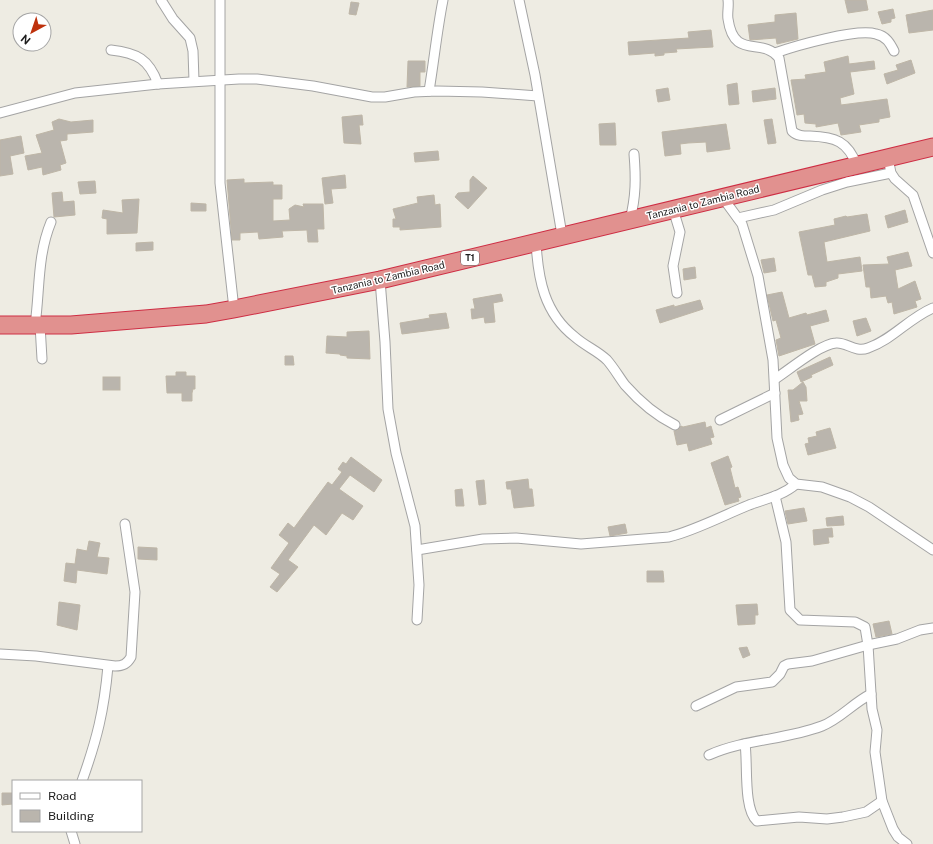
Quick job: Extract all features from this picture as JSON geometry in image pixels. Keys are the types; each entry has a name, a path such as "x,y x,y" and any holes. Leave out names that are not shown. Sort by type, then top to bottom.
{"highway":[{"name":"Tanzania to Zambia Road","path":"0,325 71,325 206,314 234,309 380,280 562,235 857,166 890,166 933,147"}],"street":[{"path":"161,0 173,19 190,38 193,51 194,81"},
{"path":"220,0 220,183 234,309"},
{"path":"429,91 435,55 438,19 443,0"},
{"path":"519,0 538,96 562,235"},
{"path":"728,0 728,18 733,36 744,46 772,50 775,53 780,64 781,80 792,132 800,136 822,137 843,143 849,148 857,166"},
{"path":"775,53 789,48 850,34 866,33 876,33 885,38 894,50"},
{"path":"111,50 124,52 149,64 158,84"},
{"path":"0,113 75,93 158,84 221,80 257,79 313,86 372,97 429,91 482,92 538,96"},
{"path":"630,220 635,205 636,190 634,154"},
{"path":"738,218 774,210 822,190 890,166 896,181 913,195 933,253"},
{"path":"724,198 738,218 746,235 758,276 776,379 775,419 780,455 789,478 796,484 822,487 846,495 869,507 933,550"},
{"path":"673,209 680,232 674,254 673,266 677,293"},
{"path":"42,359 38,325 38,284 41,254 51,222"},
{"path":"536,242 538,271 542,291 560,323 579,340 608,361 626,385 650,410 675,425"},
{"path":"380,280 388,409 396,453 412,508 417,550 419,585 416,620"},
{"path":"776,379 805,357 830,344 839,342 858,349 867,349 876,345 915,316 933,308"},
{"path":"720,420 775,393"},
{"path":"417,550 483,539 516,538 581,544 669,537 775,496 796,484"},
{"path":"775,496 788,552 790,610 800,620 860,623 865,627 868,645 871,694 877,730 875,752 882,801 893,829 898,836 908,844"},
{"path":"0,654 36,656 108,666 121,666 128,663 131,657 135,592 125,524"},
{"path":"696,706 736,687 772,682 780,674 784,666 788,664 812,661 868,645 885,643 920,630 933,628"},
{"path":"82,780 93,752 102,716 108,666"},
{"path":"709,754 728,746 780,738 824,725 871,694"},
{"path":"746,744 747,797 754,818 758,821 799,817 827,819 843,817 866,812 882,801"},
{"path":"71,832 75,844"}],"building":[{"path":"845,0 866,0 868,10 848,13"},
{"path":"351,2 359,3 356,15 349,14"},
{"path":"893,9 895,18 891,19 891,22 882,24 878,12"},
{"path":"933,10 933,30 909,33 906,15"},
{"path":"796,13 798,39 777,44 776,38 750,40 748,25 775,22 775,15"},
{"path":"711,30 713,47 676,49 677,52 664,53 664,55 655,56 655,53 629,55 628,42 689,38 688,32"},
{"path":"848,56 849,64 874,61 875,69 850,72 854,94 840,98 841,105 887,99 890,117 879,119 879,122 859,125 861,132 841,135 838,123 816,127 816,124 805,123 804,114 797,115 791,80 806,79 805,75 826,72 824,62"},
{"path":"911,60 915,73 887,84 884,74 898,70 896,65"},
{"path":"408,61 425,61 425,72 420,72 420,86 407,87"},
{"path":"737,83 739,104 729,105 727,85"},
{"path":"668,88 670,100 658,102 656,90"},
{"path":"775,88 776,99 753,102 752,91"},
{"path":"362,115 363,125 359,125 361,144 344,143 342,117"},
{"path":"59,119 71,122 93,120 93,132 67,134 67,140 60,141 66,163 60,165 61,170 43,175 42,167 28,170 25,156 42,153 36,135 54,130 52,122"},
{"path":"772,119 776,143 768,144 764,120"},
{"path":"615,123 616,145 600,145 599,124"},
{"path":"726,124 730,149 707,152 706,142 688,143 680,144 681,154 665,156 662,132"},
{"path":"21,136 24,153 10,156 13,174 0,176 0,140"},
{"path":"438,151 439,160 415,162 414,153"},
{"path":"345,175 346,188 331,189 333,203 325,204 322,178"},
{"path":"473,176 487,188 468,209 455,197 458,193 470,192 470,180"},
{"path":"244,179 244,183 273,182 273,185 282,185 282,199 273,199 273,221 290,220 289,209 295,205 304,207 303,204 323,204 324,229 317,229 318,242 308,242 307,230 282,231 283,237 259,239 258,232 240,233 240,240 232,240 227,180"},
{"path":"95,181 96,193 80,194 78,182"},
{"path":"62,192 63,202 74,201 75,215 54,217 52,193"},
{"path":"434,195 435,205 440,204 441,227 400,230 400,227 393,227 393,219 396,219 393,209 418,203 417,197"},
{"path":"139,199 137,233 107,234 107,219 102,218 103,210 123,213 122,200"},
{"path":"191,203 206,204 206,211 191,211"},
{"path":"905,210 908,222 888,228 885,216"},
{"path":"867,214 870,231 824,242 827,262 860,257 862,271 838,274 838,278 826,282 826,286 815,287 812,275 808,275 799,232 835,225 834,219"},
{"path":"153,242 153,250 136,251 136,243"},
{"path":"908,252 912,266 895,270 898,289 915,281 921,299 915,301 917,307 894,314 892,302 888,303 886,296 871,298 870,287 866,287 863,265 889,264 887,257"},
{"path":"774,258 776,271 764,273 761,260"},
{"path":"695,267 696,278 684,280 683,269"},
{"path":"782,292 789,318 806,313 807,315 826,310 829,321 810,326 815,344 779,356 776,340 781,338 776,320 773,321 767,295"},
{"path":"501,294 503,301 493,303 495,322 485,323 484,317 472,319 471,309 475,309 473,299"},
{"path":"700,300 703,309 660,323 656,310"},
{"path":"446,313 449,328 402,334 400,323 430,318 429,315"},
{"path":"866,318 871,331 857,336 853,321"},
{"path":"369,331 370,359 347,358 347,356 340,354 326,353 327,336 347,337 347,332"},
{"path":"285,356 293,356 294,365 285,365"},
{"path":"830,357 833,365 811,375 812,377 801,382 797,372"},
{"path":"176,372 186,372 186,376 195,376 195,389 193,389 192,393 192,401 182,401 182,393 167,393 166,376 176,376"},
{"path":"103,377 120,377 120,390 103,390"},
{"path":"803,382 806,387 807,401 799,401 803,414 798,415 799,420 791,422 788,390 793,390"},
{"path":"705,422 706,428 711,426 714,437 710,438 712,444 689,451 687,443 677,445 674,431 678,430 681,426 683,427"},
{"path":"830,428 836,448 808,455 805,444 809,443 808,438 817,436 816,432"},
{"path":"728,456 732,467 730,468 735,488 738,487 741,497 738,498 739,501 725,505 711,463"},
{"path":"351,457 382,480 374,492 350,475 339,489 363,506 353,520 342,513 326,535 314,525 288,560 298,567 277,592 270,587 280,574 271,568 289,543 279,535 288,523 294,528 328,482 332,485 342,472 338,469 343,462 346,464"},
{"path":"528,479 529,489 532,489 534,506 514,508 511,489 507,489 506,482"},
{"path":"484,480 486,504 479,505 476,481"},
{"path":"462,489 464,506 456,506 455,490"},
{"path":"804,508 807,521 788,524 785,511"},
{"path":"843,516 844,525 827,526 826,518"},
{"path":"625,524 627,533 610,536 608,527"},
{"path":"832,528 833,537 828,537 829,543 814,545 813,530"},
{"path":"89,541 100,543 97,557 109,558 107,574 77,570 76,583 64,581 66,563 75,564 77,549 87,551"},
{"path":"138,547 157,548 157,560 138,559"},
{"path":"647,571 663,571 664,582 647,582"},
{"path":"59,602 80,605 77,630 57,625"},
{"path":"757,604 758,615 755,615 755,624 738,625 736,605"},
{"path":"889,621 892,634 876,637 873,624"},
{"path":"747,647 750,655 743,658 739,648"},
{"path":"2,793 12,793 12,804 2,805"}]}
